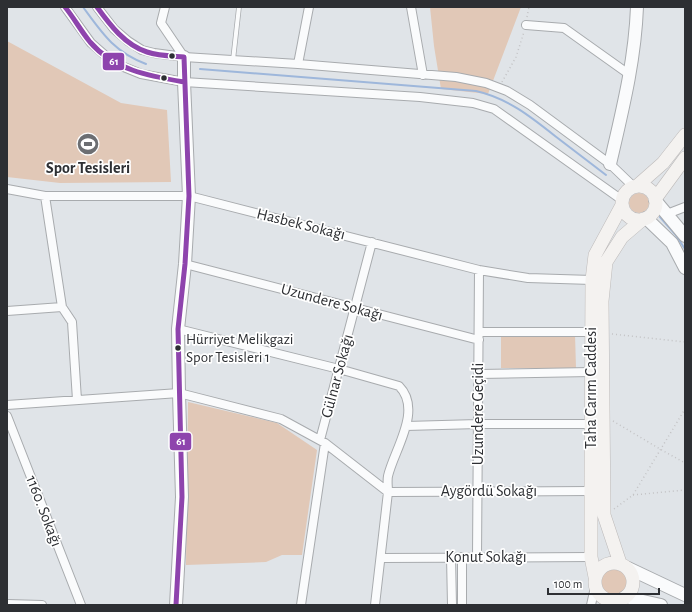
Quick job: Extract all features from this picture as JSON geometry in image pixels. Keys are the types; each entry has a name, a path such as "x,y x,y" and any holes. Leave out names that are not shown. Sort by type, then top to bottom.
{"main road":[{"path":"685,135 663,163 635,187 626,192 622,202 627,215 637,220 644,219 653,211 655,200 685,158"},
{"path":"635,187 643,187 648,189 652,193 655,200"},
{"name":"Taha Carım Caddesi","path":"622,202 595,255 592,280 603,414 604,515 624,566"},
{"name":"Taha Carım Caddesi","path":"595,582 591,557 591,372 602,301 606,262 622,237 644,219"},
{"path":"611,562 624,566 632,577 633,586 631,590 621,601 612,601 603,598 597,591 595,582 597,573 602,566 611,562"}],"street":[{"path":"65,7 91,43 114,63 141,74 184,82 420,97 473,103 494,109 622,202"},
{"path":"97,7 114,29 136,47 154,53 184,57 298,64 466,78 499,87 523,100 610,164 635,187"},
{"path":"165,7 161,24 184,57 189,196 185,264 178,329 182,497 176,605"},
{"path":"298,64 309,7"},
{"path":"411,7 423,75"},
{"path":"610,164 630,74 636,30 637,7"},
{"path":"526,25 564,28 630,74"},
{"name":"Hasbek Sokağı","path":"7,189 45,196 189,196 479,270 528,278 592,280"},
{"path":"45,196 62,307 72,322 77,400"},
{"path":"655,200 685,236"},
{"path":"667,214 685,207"},
{"path":"644,219 672,243 685,268"},
{"name":"Gülnar Sokağı","path":"301,605 322,441 338,369 372,242"},
{"name":"Uzundere Sokağı","path":"185,264 354,308 479,336 597,333"},
{"name":"Uzundere Geçidi","path":"478,557 479,270"},
{"path":"7,311 62,307"},
{"path":"178,329 338,369 399,386 405,392 409,410 406,426 388,477 388,492 375,605"},
{"path":"479,374 591,372"},
{"path":"7,405 179,394 281,419 322,441 388,492"},
{"name":"1160. Sokağı","path":"7,416 80,605"},
{"path":"406,426 478,424 591,424"},
{"name":"Aygördü Sokağı","path":"388,492 590,491"},
{"path":"451,557 452,605"},
{"path":"462,557 462,605"},
{"name":"Konut Sokağı","path":"381,558 591,557"},
{"path":"624,566 685,595"},
{"path":"591,605 595,582"},
{"path":"621,601 661,605"},
{"path":"7,604 42,605"}],"lane":[{"path":"233,60 239,7"}],"path":[{"path":"499,87 516,57 526,25 529,7"},
{"path":"597,333 685,342"},
{"path":"604,515 633,495 685,409"},
{"path":"603,414 685,463"},
{"path":"633,495 685,490"}],"shaded area":[{"path":"430,7 521,7 488,94 441,89 434,46"},
{"name":"Spor Tesisleri","path":"7,41 121,103 167,110 171,182 60,183 7,177"},
{"path":"639,193 646,196 649,203 646,210 639,213 632,210 629,203 632,196"},
{"path":"575,334 576,368 501,368 501,335"},
{"path":"188,402 277,423 317,450 302,555 282,555 266,562 186,565"},
{"path":"614,568 624,572 628,582 624,592 614,596 604,592 600,582 604,572"}],"waterway":[{"path":"83,7 103,33 117,48 125,54 146,64"},
{"path":"200,69 476,91 498,98 518,109 606,175"},
{"path":"660,217 675,234 685,249"}],"transit line":[{"name":"61","path":"65,7 90,42 99,52 110,59 145,74 184,82"},
{"name":"61","path":"97,7 107,21 132,45 147,52 166,56 184,57 189,196 185,264 178,329 182,497 176,605"}],"place":[{"name":"Spor Tesisleri","path":"88,144"},
{"name":"Hürriyet Melikgazi Spor Tesisleri 1","path":"178,348"}]}
